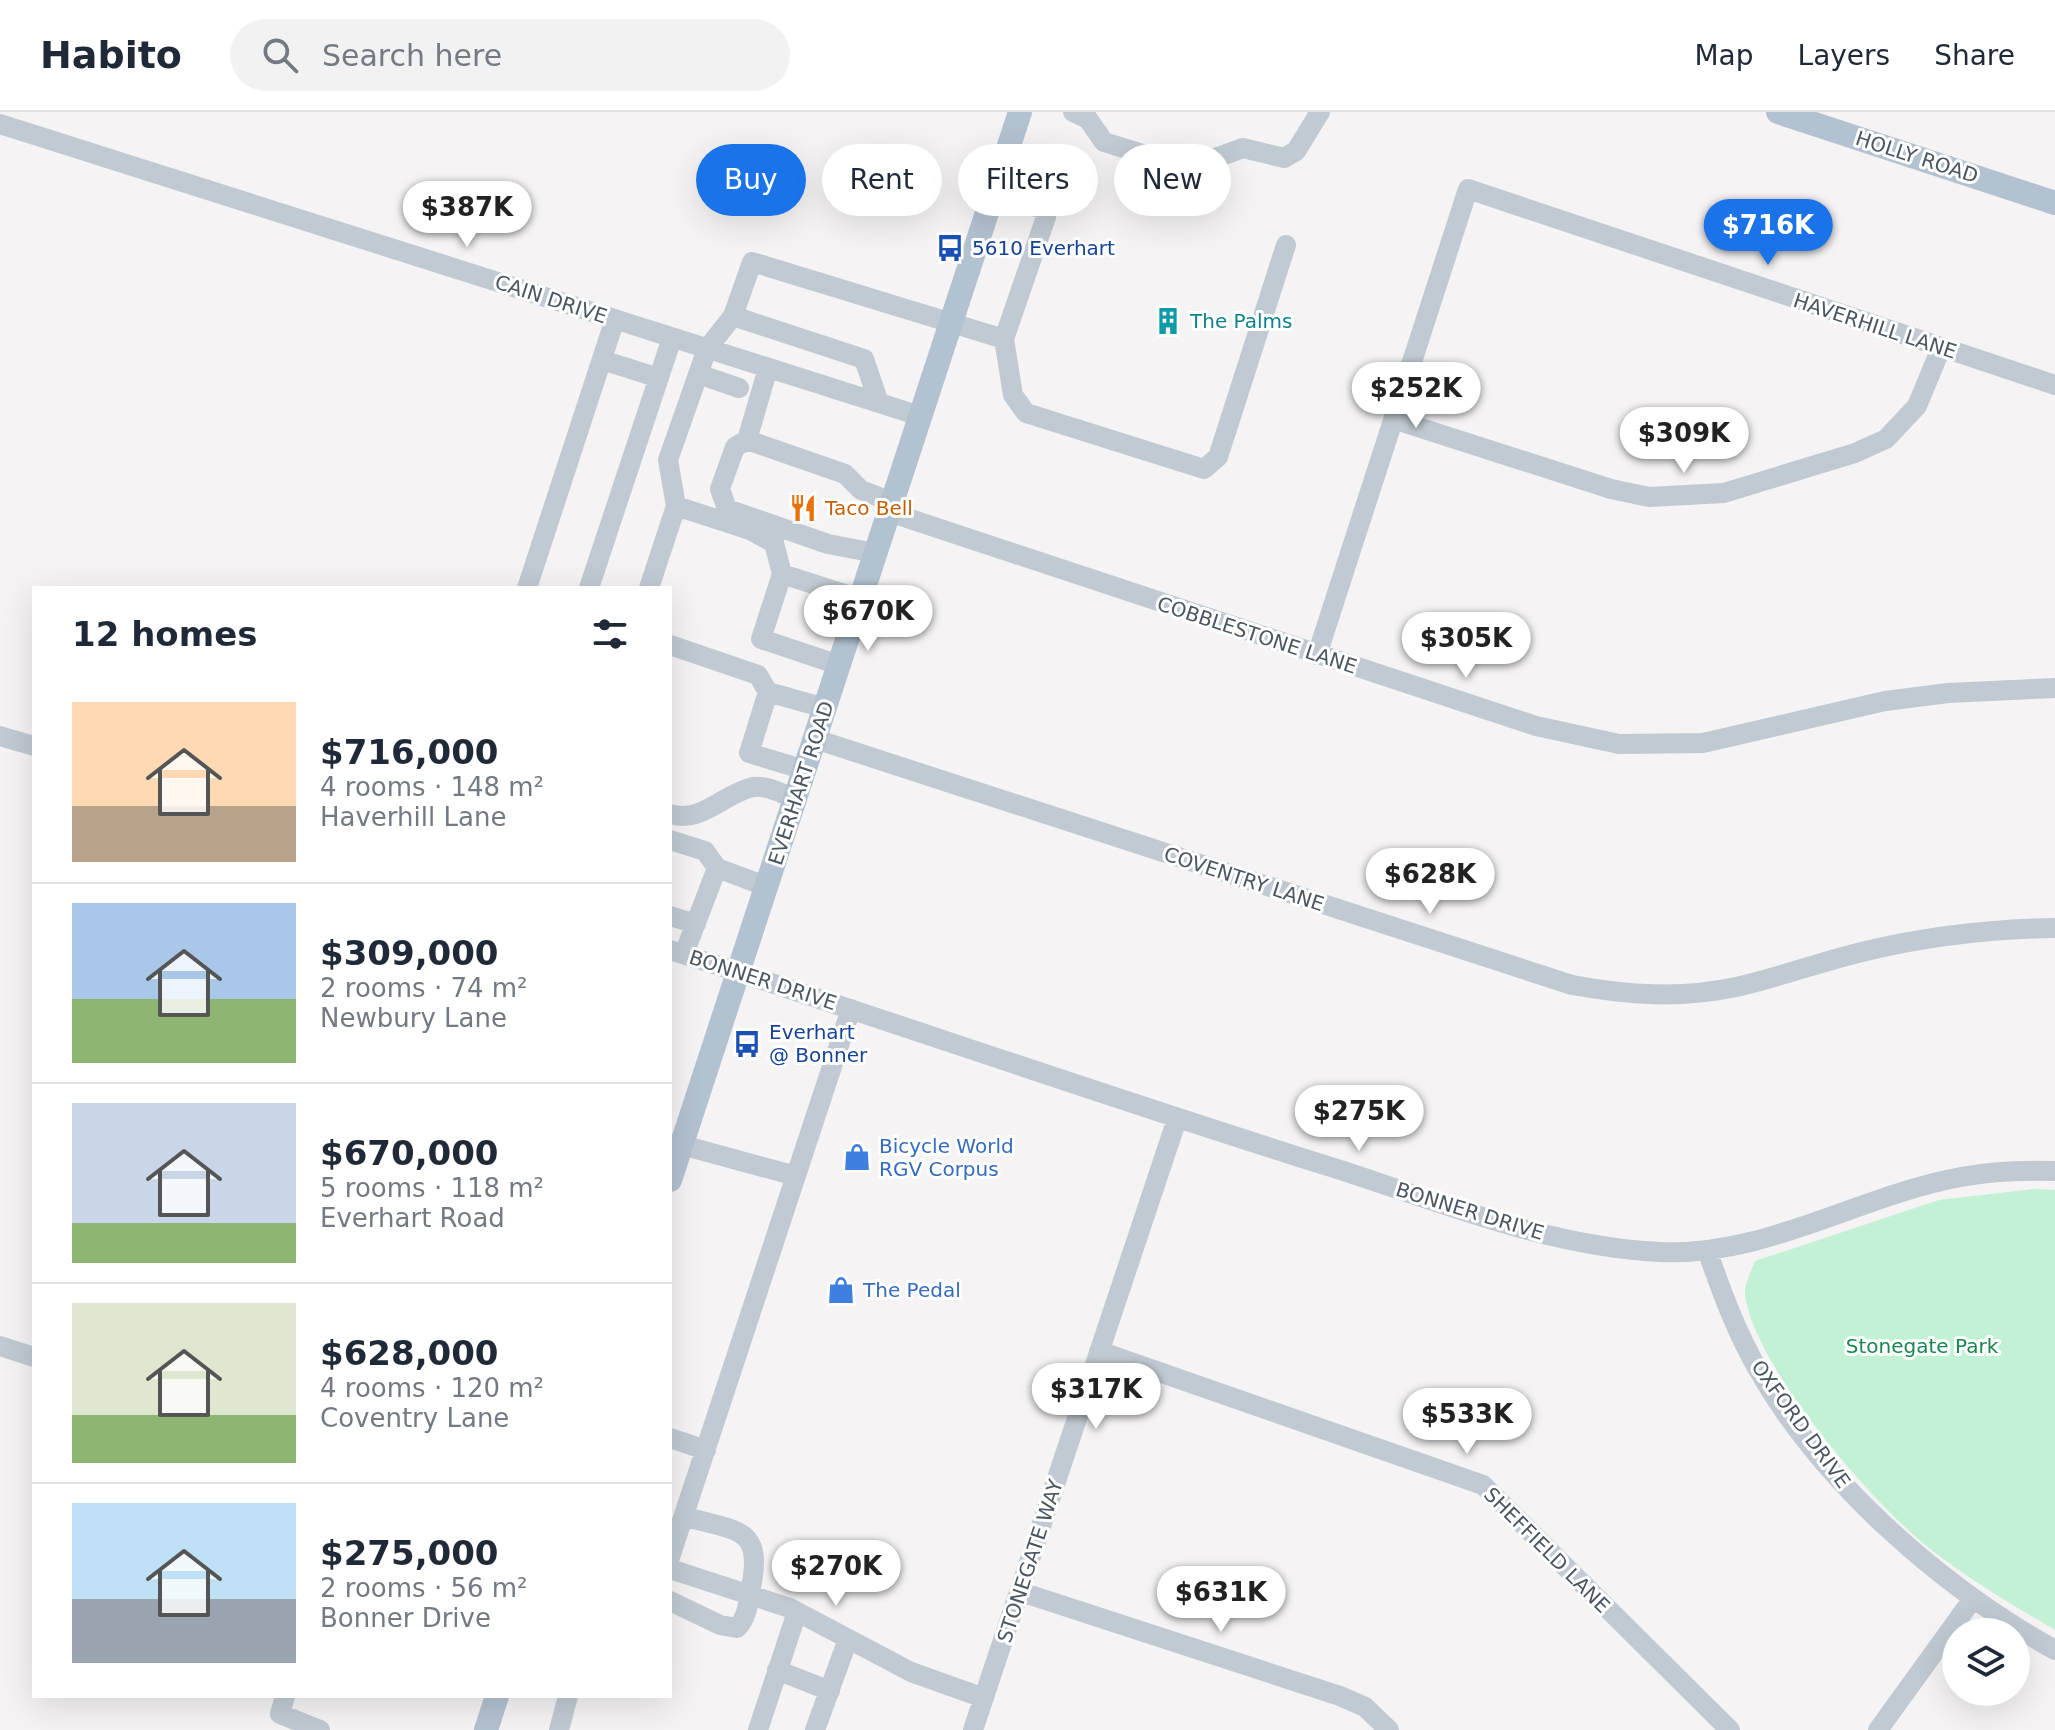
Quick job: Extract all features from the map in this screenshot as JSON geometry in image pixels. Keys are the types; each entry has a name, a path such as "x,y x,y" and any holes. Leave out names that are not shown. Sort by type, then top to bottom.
{"main road":[{"name":"EVERHART ROAD","path":"1009,144 1020,112"},
{"name":"HOLLY ROAD","path":"1778,112 2055,203"},
{"name":"EVERHART ROAD","path":"672,1174 986,216"},
{"path":"486,1730 496,1698"}],"street":[{"path":"1073,112 1088,119 1104,142 1188,168 1243,148 1284,158 1296,151 1320,112"},
{"name":"CAIN DRIVE","path":"0,124 920,416"},
{"name":"HAVERHILL LANE","path":"1396,420 1468,189 2055,385"},
{"path":"1046,216 1004,339 1013,395 1026,413 1204,469 1218,457 1286,245"},
{"path":"650,586 676,506 668,460 707,349 733,316 752,262 1004,339"},
{"path":"733,316 864,359 879,403"},
{"path":"528,586 615,319"},
{"path":"590,586 672,338"},
{"path":"1317,655 1396,420 1611,489 1649,497 1724,493 1855,453 1886,439 1917,406 1941,348"},
{"path":"602,360 659,378"},
{"path":"768,368 747,440 735,447 720,489 727,509 828,544 875,553"},
{"path":"698,374 739,388"},
{"name":"COBBLESTONE LANE","path":"747,440 845,474 861,490 890,507 1317,655 1536,726 1619,744 1703,743 1885,701 1948,693 2055,688"},
{"path":"672,643 729,658 745,656 761,639 782,574 774,543 750,530 676,506"},
{"path":"782,574 860,599"},
{"path":"761,639 839,665"},
{"path":"672,643 758,675 768,692 825,708"},
{"path":"768,692 749,753 805,770"},
{"path":"0,736 32,745"},
{"name":"COVENTRY LANE","path":"815,739 1572,985 1617,993 1706,992 1931,937 2003,929 2055,928"},
{"path":"672,814 697,814 754,787 770,789 796,799"},
{"path":"672,841 705,851 717,868 768,887"},
{"path":"677,952 696,924 717,868"},
{"path":"672,917 696,924"},
{"name":"BONNER DRIVE","path":"677,952 1177,1119 1568,1242 1662,1252 1707,1250 1748,1242 1959,1177 2015,1170 2055,1171"},
{"path":"672,1551 851,1009"},
{"name":"STONEGATE WAY","path":"973,1730 1177,1119"},
{"path":"682,1145 796,1176"},
{"name":"OXFORD DRIVE","path":"1707,1250 1724,1301 1761,1376 1841,1483 1972,1600 2055,1650"},
{"path":"0,1346 32,1356"},
{"name":"SHEFFIELD LANE","path":"1099,1351 1483,1485 1730,1730"},
{"path":"672,1439 706,1450"},
{"path":"672,1602 720,1625 737,1628 745,1620 757,1559 753,1544 745,1535 684,1516"},
{"path":"672,1570 797,1612 911,1672 984,1698"},
{"path":"1021,1592 1340,1696 1365,1707 1389,1730"},
{"path":"1878,1730 1972,1600"},
{"path":"758,1730 797,1612"},
{"path":"815,1730 848,1639"},
{"path":"777,1670 830,1691"},
{"path":"284,1698 280,1714 319,1730"},
{"path":"559,1730 567,1698"}],"green space":[{"name":"Stonegate Park","path":"2035,1189 2055,1190 2055,1630 1950,1564 1894,1517 1842,1459 1790,1392 1754,1325 1745,1296 1755,1261 1939,1200"}],"place":[{"name":"5610 Everhart","path":"950,248"},
{"name":"The Palms","path":"1168,321"},
{"name":"Taco Bell","path":"803,508"},
{"name":"Everhart @ Bonner","path":"747,1044"},
{"name":"Bicycle World RGV Corpus","path":"857,1157"},
{"name":"The Pedal","path":"841,1290"}]}
